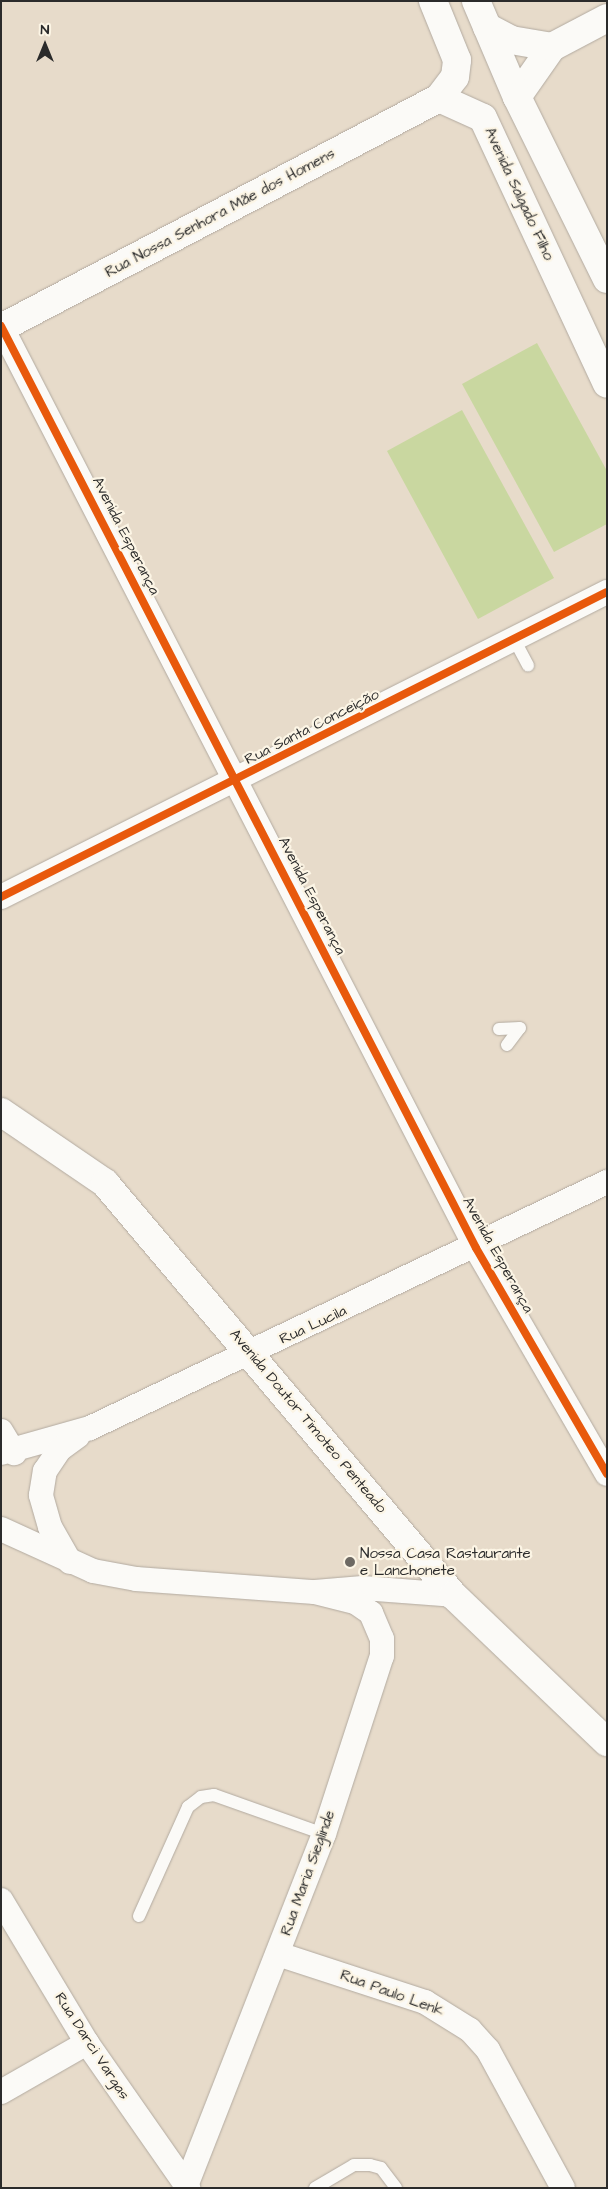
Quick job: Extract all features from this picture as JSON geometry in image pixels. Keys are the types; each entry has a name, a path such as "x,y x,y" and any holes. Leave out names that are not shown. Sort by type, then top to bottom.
{"main road":[{"path":"433,1 457,60 455,77 439,98"},
{"path":"476,1 517,97 607,279"},
{"path":"517,97 552,47 607,18"},
{"path":"487,27 511,40 552,47"},
{"name":"Rua Nossa Senhora Mãe dos Homens","path":"2,327 439,98"},
{"name":"Avenida Salgado Filho","path":"439,98 483,118 607,384"},
{"name":"Avenida Doutor Timoteo Penteado","path":"1,1112 105,1183 251,1353 453,1595 607,1742"}],"street":[{"name":"Avenida Esperança","path":"2,327 237,780 476,1248 607,1474"},
{"name":"Rua Santa Conceição","path":"1,897 237,780 607,592"},
{"name":"Rua Lucila","path":"7,1453 90,1428 476,1248 607,1182"},
{"path":"70,1562 50,1527 40,1495 45,1471 60,1449 90,1428"},
{"path":"1,1431 7,1453"},
{"path":"1,1529 93,1572 136,1579 315,1592 363,1588 453,1595"},
{"name":"Rua Maria Sieglinde","path":"187,2187 324,1834 382,1656 382,1639 371,1612 355,1602 315,1592"},
{"name":"Rua Darci Vargas","path":"1,1900 87,2043 187,2187"},
{"name":"Rua Paulo Lenk","path":"278,1954 425,2002 470,2030 488,2050 563,2188"},
{"path":"1,2092 87,2043"}],"lane":[{"path":"514,639 528,665"},
{"path":"499,1029 520,1028 507,1045"},
{"path":"139,1916 188,1807 201,1797 214,1795 324,1834"},
{"path":"315,2188 354,2165 370,2164 381,2168 396,2188"}],"green space":[{"path":"537,343 607,471 607,524 554,552 462,384"},
{"path":"462,410 554,578 478,619 387,451"}],"cycle path":[{"path":"1,326 476,1248 607,1474"},
{"path":"1,897 607,592"}],"place":[{"name":"Nossa Casa Rastaurante e Lanchonete","path":"350,1562"}]}
